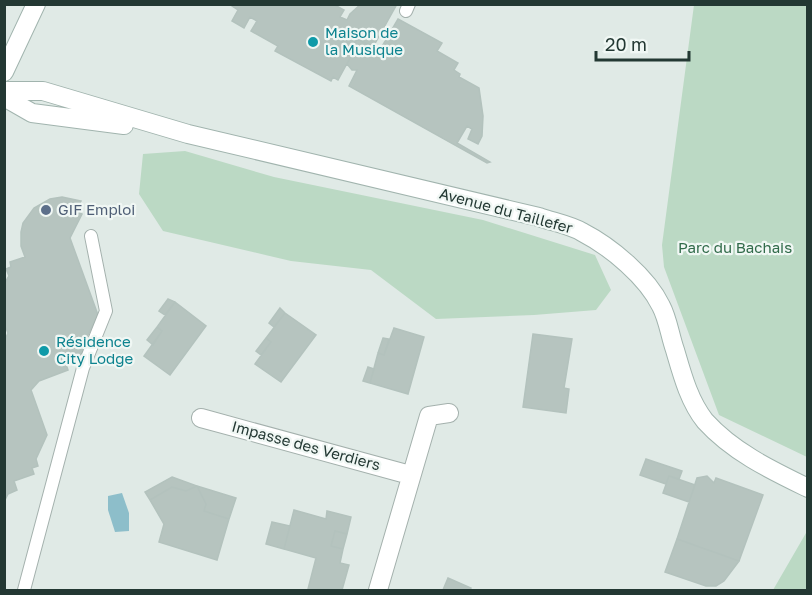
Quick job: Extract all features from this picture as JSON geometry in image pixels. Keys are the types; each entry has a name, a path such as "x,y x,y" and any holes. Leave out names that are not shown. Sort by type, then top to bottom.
{"main road":[{"path":"4,72 36,4"},
{"name":"Avenue du Taillefer","path":"4,91 43,91 188,134 539,217 582,231 615,254 640,276 661,306 684,381 694,404 705,420 720,435 758,464 807,488"},
{"name":"Avenue du Taillefer","path":"4,97 32,113 188,134"},
{"path":"378,591 429,416 449,413"},
{"name":"Impasse des Verdiers","path":"201,418 411,475"}],"lane":[{"path":"24,591 83,368 106,311 91,236"}],"green space":[{"name":"Parc du Bachais","path":"694,5 807,5 807,457 719,415 664,267 662,245"},
{"path":"185,151 274,177 483,220 595,255 611,290 596,310 436,319 371,270 291,261 163,231 139,194 143,154"},
{"path":"806,533 807,590 773,590"}],"water":[{"path":"122,493 129,513 129,531 115,532 108,510 108,496"}],"building":[{"name":"Maison de la Musique","path":"229,4 333,4 344,10 340,17 347,20 361,4 397,4 373,47 357,39 353,46 356,47 338,80 333,77 331,81 275,51 278,46 251,31 257,21 250,17 244,28 232,21 238,10"},
{"path":"398,19 442,43 437,51 458,63 454,70 460,74 459,77 479,88 483,116 482,136 478,144 468,139 472,129 467,126 457,143 490,162 487,163 349,86 357,70 352,70 347,64 356,47 353,46 357,39 380,50"},
{"name":"Résidence City Lodge","path":"62,197 81,201 76,211 82,214 70,238 98,315 86,339 89,346 83,348 85,353 65,361 68,370 39,381 31,390 47,435 36,459 38,466 32,468 34,474 14,481 17,490 8,494 4,502 4,342 8,333 4,323 4,284 9,276 6,269 11,267 10,262 25,257 21,246 21,232 23,223 34,208 50,199"},
{"path":"168,299 175,302 165,315 159,311"},
{"path":"175,302 206,326 170,375 144,356 162,331 157,327"},
{"path":"280,308 285,313 274,327 269,323"},
{"path":"285,313 316,335 281,382 255,364 271,342 266,338"},
{"path":"157,327 162,331 153,345 147,340"},
{"path":"394,328 424,337 408,394 370,383 378,353 384,355"},
{"path":"533,334 572,339 564,388 569,389 566,413 523,407"},
{"path":"266,338 271,342 261,355 256,351"},
{"path":"383,338 389,339 384,355 378,353"},
{"path":"368,367 374,369 370,383 363,381"},
{"path":"646,459 682,471 679,479 669,476 666,484 640,475"},
{"path":"669,476 695,485 689,502 663,493"},
{"path":"707,476 714,483 716,478 763,495 739,561 677,539 697,478"},
{"path":"172,477 197,486 186,491 172,487 150,500 145,492"},
{"path":"197,486 236,498 229,519 204,511 206,504"},
{"path":"197,486 206,504 204,511 229,519 217,560 159,542 164,524 150,500 172,487 186,491"},
{"path":"294,510 326,519 327,511 351,517 347,534 335,531 331,546 343,549 340,563 349,565 342,590 308,589 316,558 284,549"},
{"path":"272,522 290,526 284,549 266,544"},
{"path":"335,531 347,534 343,549 331,546"},
{"path":"677,539 739,561 724,581 716,586 706,586 665,572"},
{"path":"448,578 471,588 470,590 443,590"}],"place":[{"name":"Maison de la Musique","path":"313,42"},
{"name":"GIF Emploi","path":"46,210"},
{"name":"Résidence City Lodge","path":"44,351"}]}
